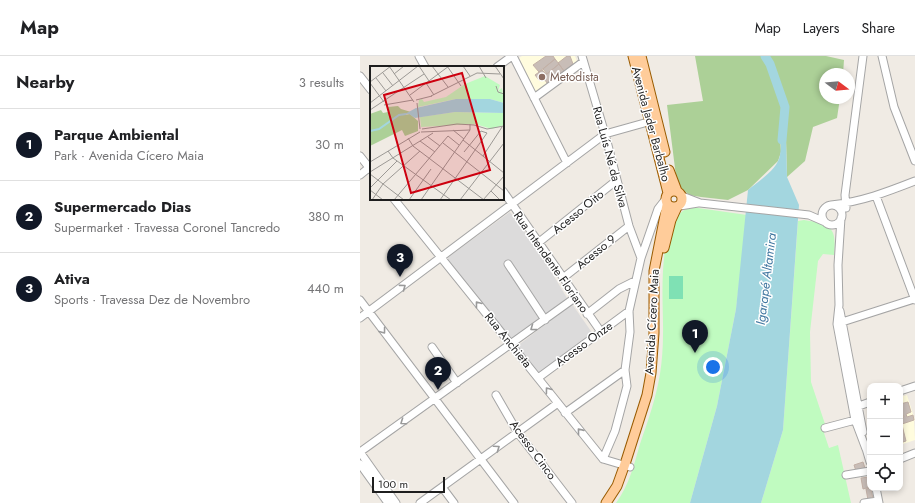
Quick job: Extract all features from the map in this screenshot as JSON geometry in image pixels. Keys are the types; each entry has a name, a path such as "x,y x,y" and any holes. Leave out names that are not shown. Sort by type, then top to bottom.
{"main road":[{"name":"Avenida Jader Barbalho","path":"633,56 654,120"},
{"name":"Avenida Jader Barbalho","path":"640,56 674,200"},
{"name":"Avenida Cícero Maia","path":"612,503 621,490 627,467 652,397 657,372 660,333 659,271 674,200"},
{"name":"Avenida Cícero Maia","path":"606,503 627,467"}],"street":[{"path":"419,56 424,66"},
{"path":"498,66 512,56 567,163"},
{"path":"863,56 845,209 839,236 839,305 840,323 858,419 868,455"},
{"path":"882,56 894,107 915,161"},
{"path":"534,98 582,59"},
{"name":"Rua Luís Né da Silva","path":"582,59 606,134 628,226 641,258"},
{"path":"360,76 370,89"},
{"path":"360,318 606,134 654,120"},
{"path":"360,156 370,168 360,175"},
{"name":"Acesso Oito","path":"538,243 617,180"},
{"path":"807,215 828,206 845,209 915,181"},
{"name":"Rua Intendente Floriano","path":"504,193 587,314 601,332"},
{"path":"840,323 915,299 876,196"},
{"name":"Rua Anchieta","path":"395,200 603,459 627,467"},
{"path":"674,200 807,215 828,223 837,223 845,209"},
{"name":"Avenida Jader Barbalho","path":"603,459 615,431 627,386 624,370 630,332 629,311 641,258 658,209 674,200"},
{"path":"828,206 822,213 839,236"},
{"name":"Acesso 9","path":"563,278 628,226"},
{"path":"508,264 545,320"},
{"path":"587,314 619,289 635,281"},
{"path":"396,503 360,452 576,297"},
{"path":"360,300 514,503"},
{"name":"Acesso Onze","path":"538,378 629,311"},
{"path":"840,323 858,406 858,419"},
{"path":"432,347 457,383"},
{"path":"565,413 624,370"},
{"path":"903,390 915,386"},
{"name":"Acesso Cinco","path":"496,395 518,433 572,503"},
{"path":"420,503 558,403"},
{"path":"858,406 867,403"},
{"path":"825,428 858,419"},
{"path":"903,458 915,453"},
{"path":"360,464 388,503"},
{"path":"846,475 867,472"},
{"path":"442,487 454,503"},
{"path":"864,503 879,502 877,491"}],"shaded area":[{"name":"Metodista","path":"522,56 575,56 577,61 536,93 519,58"},
{"path":"510,212 537,248 567,298 511,341 447,258"},
{"path":"572,304 593,334 538,375 516,347"},
{"path":"907,395 915,420 915,440 903,444 903,419 903,396"}],"green space":[{"path":"695,56 826,56 844,60 843,68 819,68 819,104 839,104 837,118 813,127 805,161 787,177 786,138 783,130 780,136 781,152 778,161 748,190 728,200 689,195 677,184 667,105 703,101"},
{"path":"691,207 747,215 736,309 717,406 690,503 616,503 631,475 652,409 661,369 663,349 663,284 666,244 671,227 679,214"},
{"path":"804,220 826,225 830,228 834,238 834,255 823,254 818,261 810,332 811,382 825,424 824,433 829,448 838,445 851,503 761,503 783,430 798,221"},
{"path":"669,276 683,276 683,299 669,299"}],"water":[{"path":"783,130 786,138 787,177 799,205 783,430 761,503 690,503 717,406 736,309 748,190 772,170 779,160"}],"building":[{"path":"546,56 553,56 555,59 539,72 533,65"},
{"path":"567,56 570,56 573,64 564,71 558,63"},
{"path":"555,59 559,64 547,74 543,69"},
{"path":"559,64 564,71 547,83 543,77"},
{"path":"542,70 546,74 539,80 535,75"},
{"path":"908,402 911,412 906,414 907,417 913,415 914,420 903,424 904,417 903,403"},
{"path":"903,429 906,441 903,442"},
{"path":"863,462 865,468 856,471 854,465"},
{"path":"867,477 867,488 863,489 861,478"},
{"path":"866,489 867,491 872,491 873,499 868,500"}],"waterway":[{"name":"Igarapé Altamira","path":"765,56 770,64 785,107 782,140"}],"place":[{"name":"Metodista","path":"542,77"},
{"name":"Ativa","path":"400,277"},
{"name":"Parque Ambiental","path":"695,353"},
{"name":"Supermercado Dias","path":"438,390"}]}
